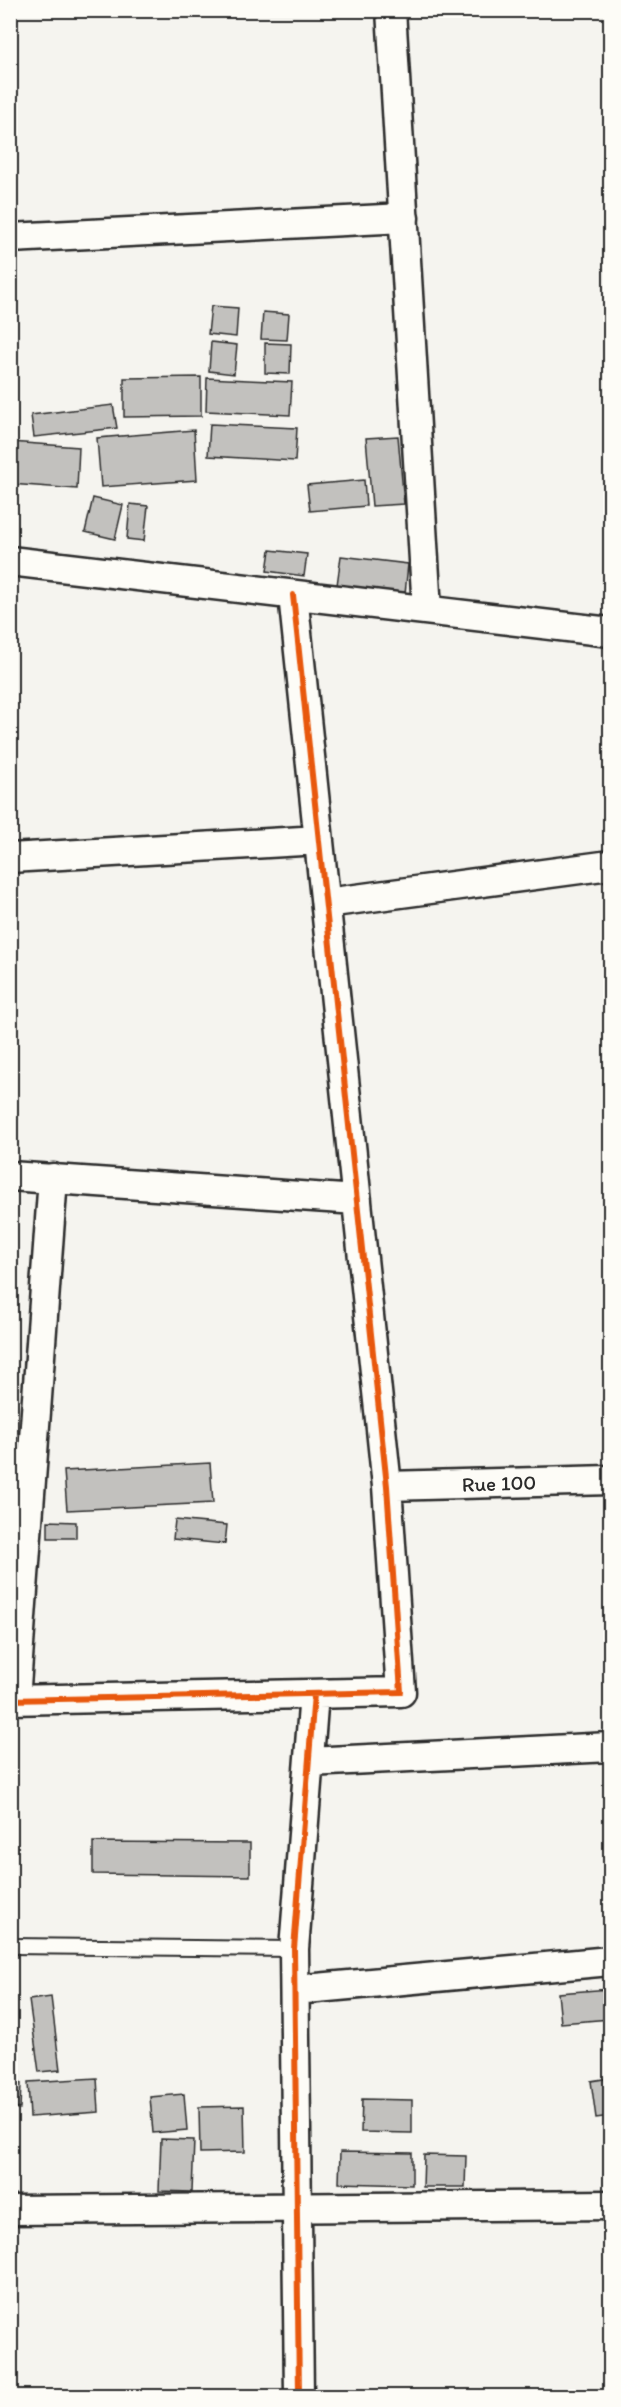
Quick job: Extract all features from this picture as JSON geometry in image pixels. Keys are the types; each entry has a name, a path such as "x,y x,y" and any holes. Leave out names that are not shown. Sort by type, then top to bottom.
{"street":[{"path":"391,10 427,610"},
{"path":"10,238 404,218"},
{"path":"10,561 610,632"},
{"path":"52,1178 19,1523 13,1700 401,1692 387,1486 293,594"},
{"path":"10,858 319,840"},
{"path":"326,903 610,866"},
{"path":"10,1176 357,1200"},
{"name":"Rue 100","path":"387,1486 610,1480"},
{"path":"299,2397 294,1949 314,1694"},
{"path":"309,1762 610,1747"},
{"path":"295,1990 610,1961"},
{"path":"10,2210 610,2205"}],"lane":[{"path":"10,1946 294,1949"}],"building":[{"path":"211,306 238,308 236,337 208,334"},
{"path":"263,312 289,314 287,340 261,339"},
{"path":"211,342 237,345 234,374 209,371"},
{"path":"265,343 291,344 290,374 265,373"},
{"path":"201,377 201,416 124,417 124,378"},
{"path":"207,378 292,382 290,415 206,411"},
{"path":"113,405 117,428 34,437 31,415"},
{"path":"210,424 297,428 295,461 208,456"},
{"path":"194,430 197,480 101,487 97,438"},
{"path":"398,436 404,504 372,506 366,438"},
{"path":"10,442 79,447 77,489 10,484"},
{"path":"364,480 366,506 310,511 307,485"},
{"path":"93,498 123,505 115,539 85,532"},
{"path":"130,504 148,506 144,541 127,539"},
{"path":"270,550 307,554 304,576 267,571"},
{"path":"341,556 408,564 405,594 337,585"},
{"path":"210,1463 213,1503 67,1510 64,1471"},
{"path":"175,1520 227,1525 225,1544 173,1539"},
{"path":"48,1521 76,1522 76,1538 48,1538"},
{"path":"93,1842 250,1843 250,1876 93,1874"},
{"path":"610,1989 610,2019 561,2023 558,1993"},
{"path":"51,1997 60,2070 39,2072 29,2000"},
{"path":"97,2078 99,2112 30,2117 28,2082"},
{"path":"610,2078 610,2116 596,2118 591,2081"},
{"path":"10,2082 21,2083 20,2109 10,2108"},
{"path":"184,2094 187,2130 153,2133 150,2097"},
{"path":"362,2099 412,2100 412,2133 361,2132"},
{"path":"244,2106 245,2152 200,2153 199,2107"},
{"path":"161,2139 194,2140 192,2192 159,2191"},
{"path":"340,2152 412,2153 412,2185 339,2183"},
{"path":"424,2155 466,2156 465,2187 423,2187"}],"cycle path":[{"path":"10,1700 401,1692 387,1486 293,595"},
{"path":"299,2396 294,1949 314,1694"}]}
